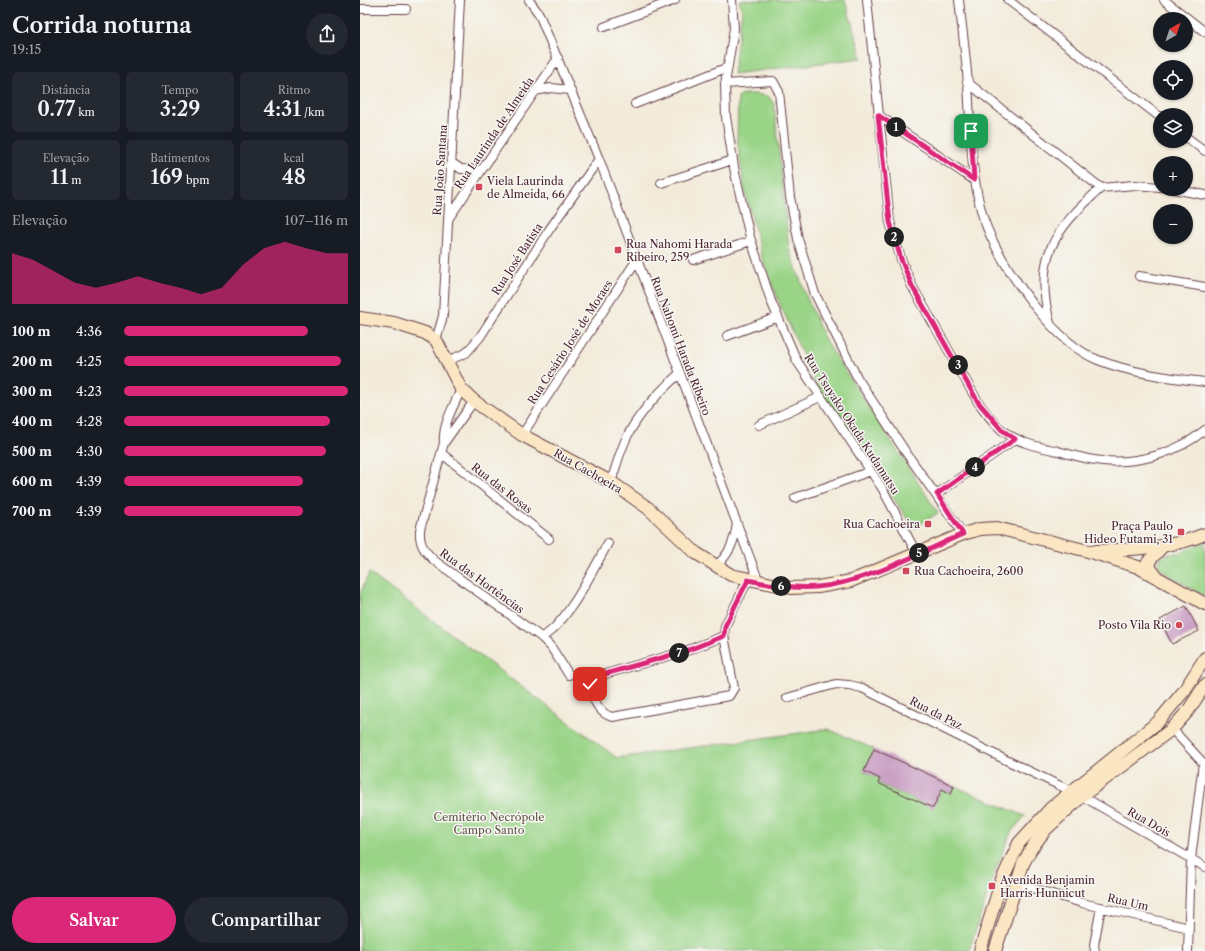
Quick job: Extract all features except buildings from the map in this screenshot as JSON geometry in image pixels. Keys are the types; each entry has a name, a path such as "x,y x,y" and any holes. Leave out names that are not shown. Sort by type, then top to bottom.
{"main road":[{"path":"360,318 394,323 425,333 436,340"},
{"name":"Rua Cachoeira","path":"436,340 461,389 474,401 522,435 611,482 648,508 696,553 715,567 731,575 791,588 818,587 850,581 963,534 980,529 997,528 1088,551 1138,567 1205,604"},
{"name":"Rua Cachoeira","path":"1088,551 1162,547 1188,542 1205,534"},
{"path":"1157,577 1152,571 1148,562 1162,547"},
{"path":"995,951 1016,883 1031,849 1077,793 1158,722 1184,691 1205,658"},
{"path":"980,951 1001,882 1014,851 1034,825 1077,793 1172,729 1188,711 1205,685"}],"street":[{"name":"Rua João Santana","path":"436,340 443,316 460,0"},
{"name":"Rua Nahomi Harada Ribeiro","path":"529,0 539,14 599,160 636,261 737,523 754,581"},
{"path":"604,27 675,0"},
{"name":"Rua Tsuyako Okada Kudamatsu","path":"732,0 734,28 726,68 726,117 733,160 751,241 778,317 797,361 882,488 917,554"},
{"path":"867,0 890,222 901,259 912,286 978,402 1002,430 1015,439 1033,446 1101,461 1123,462 1167,453 1205,430"},
{"path":"958,0 967,82 974,180 984,218 999,253 1018,285 1050,326 1074,347 1097,360 1126,369 1205,382"},
{"path":"1008,0 1153,112"},
{"path":"1164,0 1205,32"},
{"path":"360,9 406,9"},
{"name":"Rua Laurinda de Almeida","path":"448,219 558,58"},
{"path":"635,104 726,68"},
{"path":"725,84 773,81 779,92 790,197 798,239 815,294 858,379 905,451 937,494 963,534"},
{"path":"967,82 1101,188"},
{"path":"535,91 551,88 570,90"},
{"path":"878,115 974,180"},
{"path":"1193,143 1205,152"},
{"name":"Rua José Batista","path":"447,360 466,353 480,337 549,230 599,160"},
{"path":"661,183 733,160"},
{"path":"452,163 461,169 481,170"},
{"path":"1050,326 1044,291 1044,270 1048,253 1058,234 1077,209 1101,188 1140,185 1153,186"},
{"path":"1193,193 1205,195"},
{"path":"693,260 751,241"},
{"name":"Rua Cesário José de Moraes","path":"522,435 636,261"},
{"path":"1139,276 1205,287"},
{"path":"727,336 778,317"},
{"path":"611,482 628,435 642,413 662,389 680,373"},
{"name":"Rua das Hortências","path":"461,389 445,426 442,454 420,530 420,541 425,552 435,562 541,636 560,659 569,675"},
{"path":"759,425 820,397"},
{"name":"Rua das Hortências","path":"444,443 474,401"},
{"path":"937,494 1015,439"},
{"name":"Rua das Rosas","path":"442,454 549,539"},
{"path":"796,498 870,471"},
{"path":"715,567 727,555 732,547 737,523"},
{"path":"541,636 548,634 559,622 579,593 608,543"},
{"path":"724,636 686,651 605,674 594,680 589,690 599,710 605,715 612,717 629,716 729,696 734,688 724,636 725,626 754,581"},
{"name":"Rua da Paz","path":"787,698 836,684 862,688 1006,760 1077,793"},
{"path":"1172,729 1204,764 1191,859 1188,951"},
{"name":"Rua Dois","path":"1077,793 1205,867"},
{"name":"Rua Um","path":"1016,883 1082,903 1189,928"},
{"path":"1095,951 1094,945 1101,907"}],"green space":[{"path":"739,0 845,0 862,58 733,74 742,11"},
{"path":"743,94 768,96 774,104 789,249 807,298 825,340 938,513 914,528 818,389 780,304 762,258 744,187 737,138 738,98"},
{"path":"1205,542 1205,596 1167,574 1159,567 1160,559 1165,555 1181,552"},
{"name":"Cemitério Necrópole Campo Santo","path":"369,573 617,758 828,729 874,749 864,771 880,779 878,783 933,808 942,789 951,794 954,786 1025,816 1011,832 994,874 969,951 360,951 360,594"}],"place":[{"name":"Viela Laurinda de Almeida, 66","path":"479,187"},
{"name":"Rua Nahomi Harada Ribeiro, 259","path":"618,250"},
{"name":"Rua Cachoeira","path":"928,524"},
{"name":"Praça Paulo Hideo Futami, 31","path":"1181,532"},
{"name":"Rua Cachoeira, 2600","path":"906,571"},
{"name":"Posto Vila Rio","path":"1179,625"},
{"name":"Avenida Benjamin Harris Hunnicut","path":"992,886"}],"route":[{"path":"590,684 605,674 686,651 724,636 725,626 748,580 791,588 818,587 850,581 905,560 963,534 937,494 1015,439 1002,430 990,418 978,402 912,286 901,259 890,222 878,115 974,180 971,131"}]}
